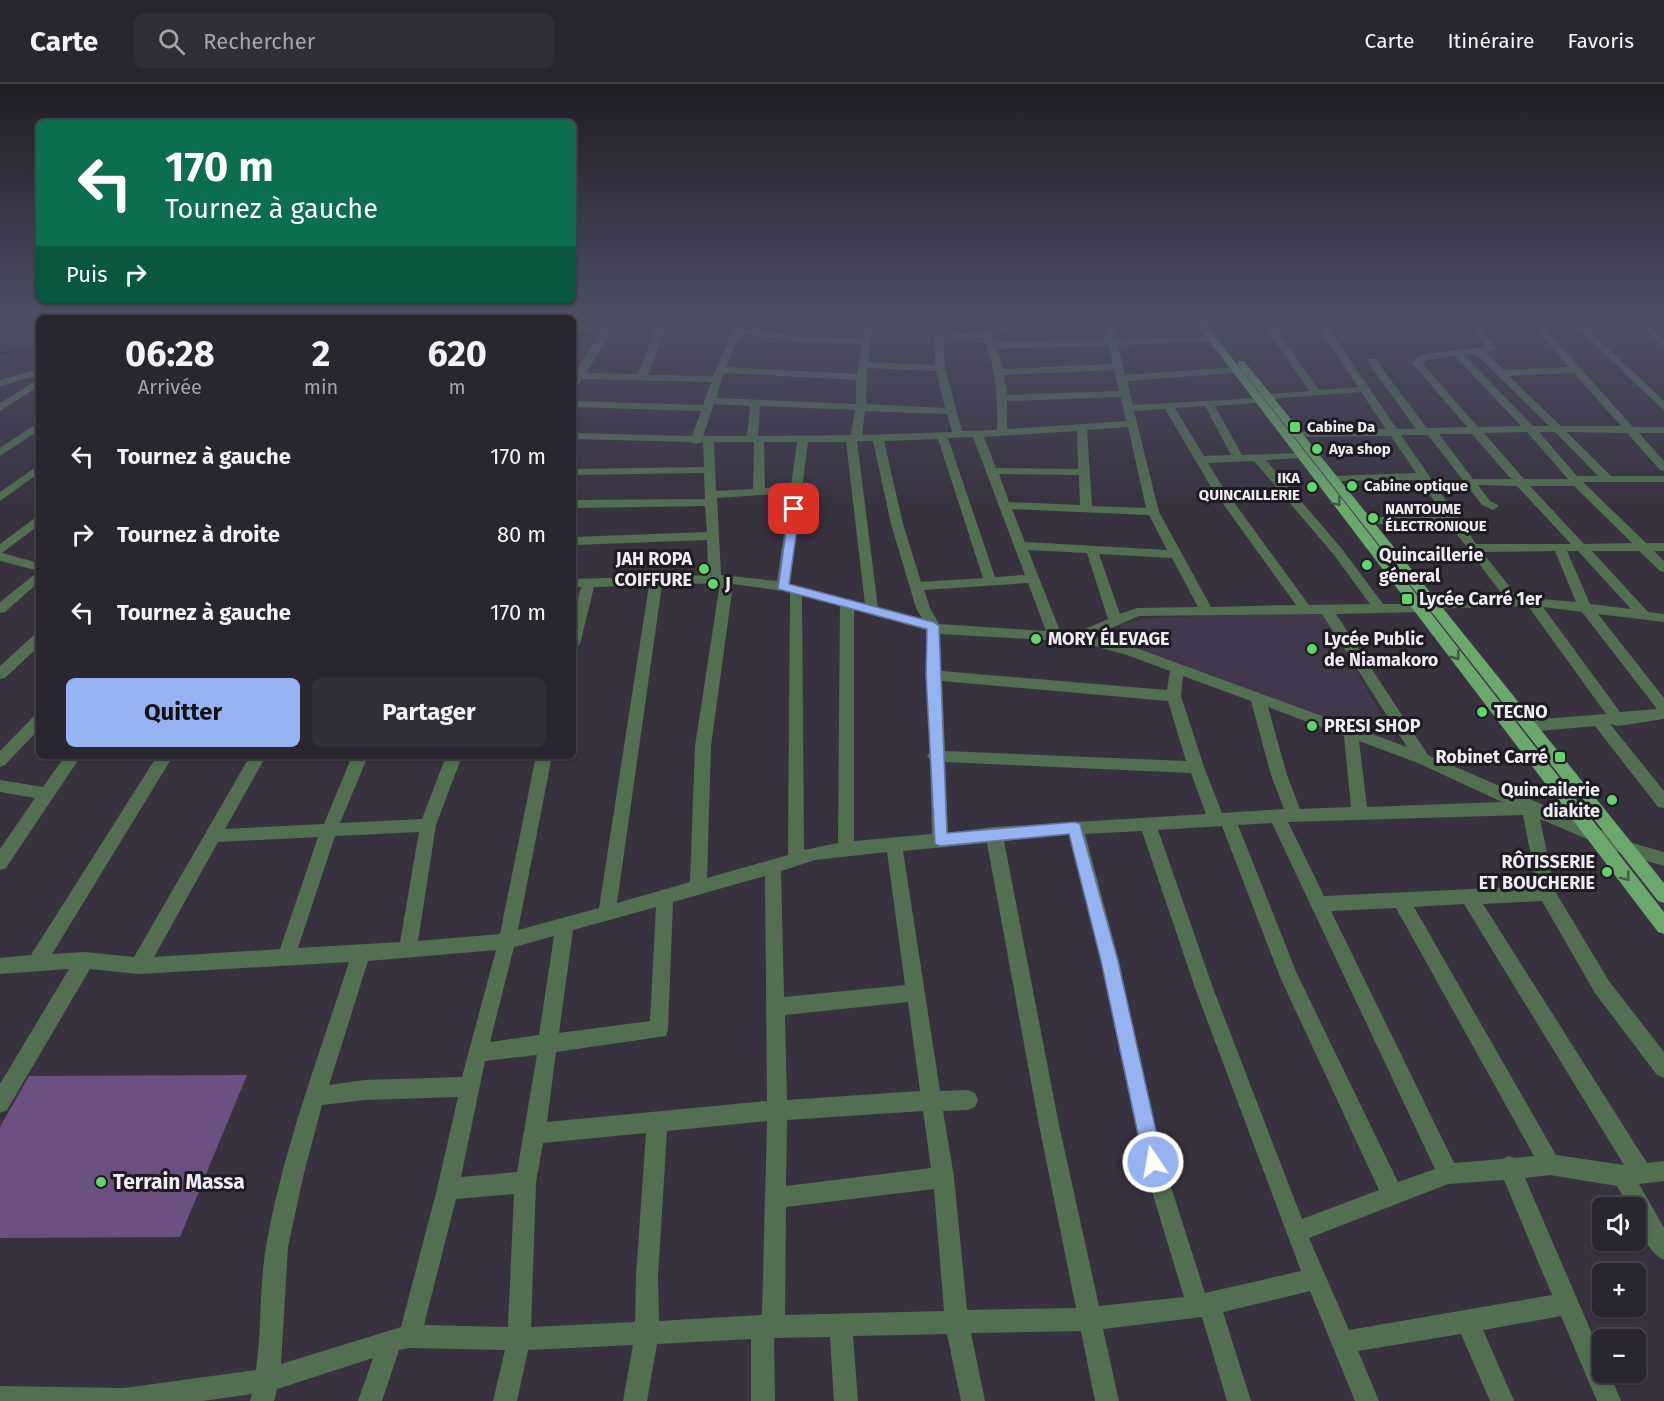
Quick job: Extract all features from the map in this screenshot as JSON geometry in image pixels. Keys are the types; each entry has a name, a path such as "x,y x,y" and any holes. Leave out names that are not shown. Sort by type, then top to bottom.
{"main road":[{"path":"1247,383 1263,399"},
{"path":"1252,383 1292,435 1367,520 1664,896"},
{"path":"1292,435 1300,455 1664,926"}],"street":[{"path":"698,886 703,746 721,579 712,536 712,498 709,470 702,440 708,404 715,383"},
{"path":"861,383 861,405 854,438 872,609"},
{"path":"944,383 958,435"},
{"path":"1000,383 1003,398 1002,434"},
{"path":"1122,383 1153,512 1206,610"},
{"path":"1309,383 1316,393"},
{"path":"1360,383 1472,548 1514,601"},
{"path":"1389,383 1486,503 1493,506"},
{"path":"1435,383 1520,482 1644,615"},
{"path":"1486,383 1576,481 1664,568"},
{"path":"1513,383 1608,478"},
{"path":"1589,383 1664,468"},
{"path":"1640,383 1664,406"},
{"path":"0,408 36,384"},
{"path":"1128,408 1263,399 1364,389"},
{"path":"1003,398 1125,394"},
{"path":"576,404 755,402 861,405 951,411"},
{"path":"755,402 759,491"},
{"path":"1208,403 1239,459"},
{"path":"1168,405 1200,460 1305,610"},
{"path":"576,436 702,440 854,438 1002,434 1132,424"},
{"path":"0,453 36,427"},
{"path":"1082,428 1086,509"},
{"path":"1082,428 1086,509"},
{"path":"1292,435 1530,429 1664,430"},
{"path":"942,435 990,580"},
{"path":"978,435 1054,634"},
{"path":"878,437 897,524 923,608 933,626 932,675 940,840"},
{"path":"796,861 789,589 803,438"},
{"path":"1200,460 1300,455"},
{"path":"1258,458 1338,552 1380,609"},
{"path":"0,498 36,470"},
{"path":"576,472 709,470"},
{"path":"991,471 1084,472"},
{"path":"1333,479 1425,476"},
{"path":"1470,482 1576,481 1608,478 1664,479"},
{"path":"576,504 712,498 759,491 797,489"},
{"path":"1004,505 1153,512"},
{"path":"1367,520 1455,520"},
{"path":"0,550 36,521"},
{"path":"576,541 712,536"},
{"path":"1020,546 1175,554"},
{"path":"1472,548 1664,547"},
{"path":"1560,549 1585,607 1664,708"},
{"path":"1092,551 1115,620"},
{"path":"0,556 36,566"},
{"path":"0,609 36,578"},
{"path":"576,583 721,579 789,589 956,631 1079,637 1131,651 1423,759 1592,834 1664,860"},
{"path":"918,586 1033,579"},
{"path":"607,911 656,580"},
{"path":"576,632 589,582"},
{"path":"1434,606 1532,601 1664,618"},
{"path":"1532,601 1618,720"},
{"path":"846,849 847,603"},
{"path":"1079,637 1137,612 1419,608"},
{"path":"1326,609 1423,759"},
{"path":"0,674 36,641"},
{"path":"1177,668 1174,696 1196,767 1222,820 1289,977 1393,1195"},
{"path":"932,675 1174,696"},
{"path":"1258,699 1279,775 1286,816 1317,904 1448,1174"},
{"path":"1529,726 1599,722 1664,714"},
{"path":"1599,722 1664,802"},
{"path":"0,761 36,723"},
{"path":"1351,733 1360,813"},
{"path":"935,756 1196,767"},
{"path":"0,863 71,759"},
{"path":"35,965 163,759"},
{"path":"139,966 256,759"},
{"path":"286,957 329,830 359,759"},
{"path":"408,950 428,825 453,759"},
{"path":"370,1401 400,1339 448,1189 477,1053 507,940 543,759"},
{"path":"0,786 47,794"},
{"path":"0,966 85,960 139,966 408,950 507,940 796,861 814,853 846,849 1075,828 1286,816 1530,808"},
{"path":"1530,808 1547,893 1602,987 1664,1068"},
{"path":"1148,824 1204,988 1296,1232 1367,1401"},
{"path":"211,836 428,825"},
{"path":"1075,828 1110,961 1153,1162 1239,1401"},
{"path":"994,834 1107,1401"},
{"path":"894,846 943,1178 957,1324 973,1401"},
{"path":"763,1401 777,1110 773,867"},
{"path":"1317,904 1547,893"},
{"path":"477,1053 659,1029 665,896"},
{"path":"1469,897 1632,1174 1664,1249"},
{"path":"1401,900 1550,1165"},
{"path":"505,1401 519,1339 525,1182 535,1133 565,923"},
{"path":"265,1390 276,1248 297,1158 361,953"},
{"path":"0,1103 85,960"},
{"path":"776,1007 914,993"},
{"path":"316,1096 365,1090 469,1088"},
{"path":"535,1133 777,1110 930,1100 968,1100"},
{"path":"635,1401 647,1334 647,1276 657,1123"},
{"path":"1296,1232 1448,1174 1509,1166 1550,1165 1632,1174 1664,1171"},
{"path":"1509,1166 1609,1401"},
{"path":"774,1198 943,1178"},
{"path":"448,1189 525,1182"},
{"path":"0,1398 124,1400 265,1390 400,1339 519,1339 768,1327 1089,1319 1203,1305 1317,1278"},
{"path":"1344,1342 1566,1304"},
{"path":"1467,1321 1502,1401"},
{"path":"841,1325 846,1401"}],"shaded area":[{"path":"1323,612 1398,745 1133,651 1120,625 1150,618"},
{"name":"Terrain Massa","path":"247,1075 180,1237 0,1238 0,1127 29,1076"}],"place":[{"name":"Cabine Da","path":"1295,427"},
{"name":"Aya shop","path":"1317,449"},
{"name":"Cabine optique","path":"1352,486"},
{"name":"IKA QUINCAILLERIE","path":"1312,487"},
{"name":"NANTOUME ÉLECTRONIQUE","path":"1373,518"},
{"name":"Quincaillerie géneral","path":"1367,565"},
{"name":"JAH ROPA COIFFURE","path":"704,569"},
{"name":"J","path":"713,584"},
{"name":"Lycée Carré 1er","path":"1407,599"},
{"name":"MORY ÉLEVAGE","path":"1036,639"},
{"name":"Lycée Public de Niamakoro","path":"1312,649"},
{"name":"TECNO","path":"1482,712"},
{"name":"PRESI SHOP","path":"1312,726"},
{"name":"Robinet Carré","path":"1560,757"},
{"name":"Quincailerie diakite","path":"1612,800"},
{"name":"RÔTISSERIE ET BOUCHERIE","path":"1607,872"},
{"name":"Terrain Massa","path":"101,1182"}],"route":[{"path":"794,509 783,586 933,626 932,675 940,840 1075,828 1110,961 1153,1162"}]}
